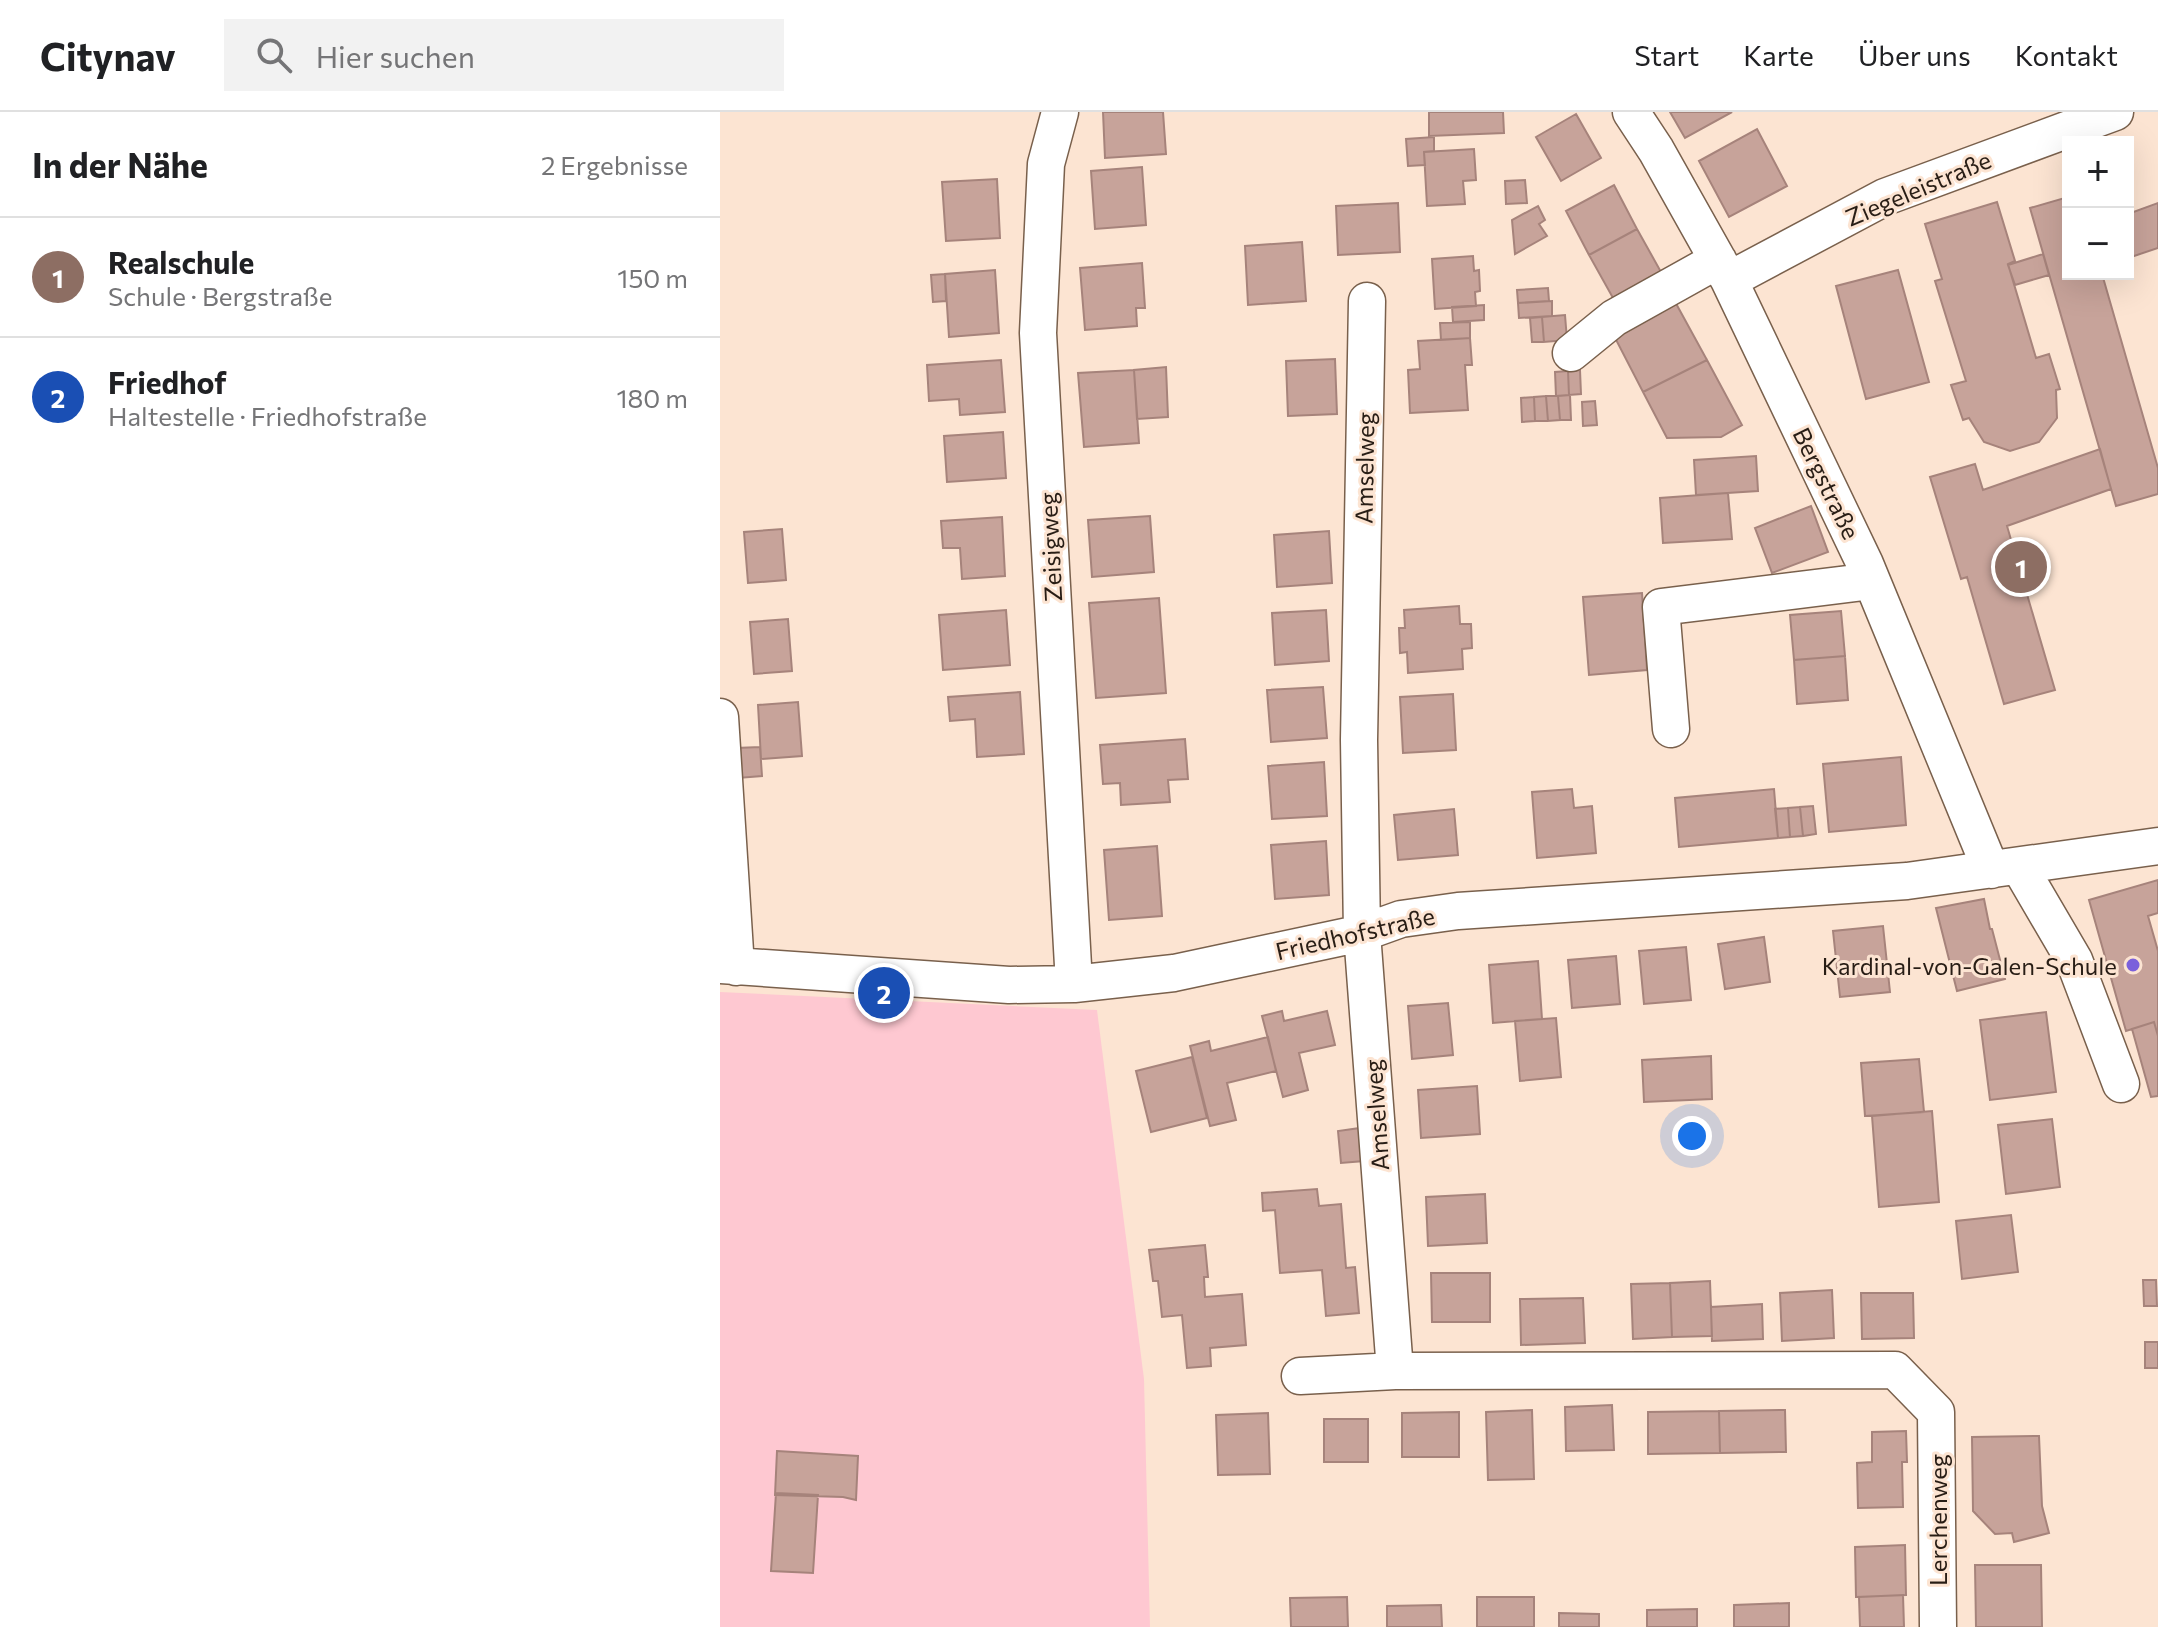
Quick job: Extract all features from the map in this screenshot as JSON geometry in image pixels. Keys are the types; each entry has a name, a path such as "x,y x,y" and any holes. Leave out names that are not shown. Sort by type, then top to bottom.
{"street":[{"name":"Zeisigweg","path":"1060,112 1046,164 1038,333 1074,984"},
{"name":"Bergstraße","path":"1631,112 1656,150 1723,270 2005,868 2074,960 2121,1084"},
{"name":"Ziegeleistraße","path":"1571,353 1614,318 1885,197 2115,112"},
{"name":"Amselweg","path":"1367,301 1359,740 1362,933 1395,1371"},
{"path":"1671,729 1661,607 1872,581"},
{"path":"720,717 728,966"},
{"name":"Friedhofstraße","path":"728,966 1009,985 1074,984 1174,973 1362,933 1401,919 1458,911 1907,881 2158,846"},
{"name":"Lerchenweg","path":"1395,1371 1895,1370 1936,1412 1938,1627"},
{"path":"1300,1376 1395,1371"}],"shaded area":[{"path":"720,992 1097,1010 1144,1379 1150,1627 720,1627"}],"building":[{"path":"1103,112 1163,112 1166,154 1105,158"},
{"path":"1429,112 1503,112 1504,133 1429,136"},
{"path":"1670,112 1732,112 1685,138"},
{"path":"1576,114 1601,158 1561,181 1536,137"},
{"path":"1757,129 1787,186 1729,217 1699,161"},
{"path":"1434,137 1434,151 1424,152 1425,165 1408,166 1406,139"},
{"path":"1474,149 1476,180 1463,181 1465,204 1427,206 1424,152"},
{"path":"1142,167 1146,225 1095,229 1091,171"},
{"path":"997,179 1000,238 946,241 942,182"},
{"path":"1525,180 1527,203 1506,204 1505,181"},
{"path":"1614,185 1637,229 1589,255 1566,211"},
{"path":"2062,199 2062,280 2104,280 2158,468 2158,494 2116,506 2030,208"},
{"path":"1997,202 2015,261 2008,264 2036,358 2049,354 2060,389 2056,390 2057,418 2039,442 2010,451 1984,442 1969,418 1963,420 1951,385 1966,381 1935,281 1942,279 1925,224"},
{"path":"1398,203 1400,252 1338,255 1336,206"},
{"path":"2158,203 2158,248 2134,256 2134,212"},
{"path":"1538,206 1545,220 1539,224 1547,236 1515,254 1512,220"},
{"path":"1637,229 1661,272 1613,298 1589,255"},
{"path":"1302,242 1306,301 1248,305 1245,246"},
{"path":"2043,254 2049,275 2015,285 2008,265"},
{"path":"1473,256 1474,271 1479,270 1480,291 1475,292 1476,306 1435,309 1432,259"},
{"path":"1142,263 1145,308 1136,308 1137,326 1085,330 1080,268"},
{"path":"995,270 999,333 949,337 945,274"},
{"path":"1898,270 1929,382 1866,399 1836,286"},
{"path":"945,274 946,301 933,302 931,275"},
{"path":"1548,288 1549,301 1518,303 1517,290"},
{"path":"1673,298 1707,360 1643,392 1612,332"},
{"path":"1552,301 1552,316 1519,318 1518,303"},
{"path":"1484,305 1484,320 1453,322 1452,307"},
{"path":"1565,315 1567,340 1544,342 1542,317"},
{"path":"1542,317 1544,342 1532,342 1530,318"},
{"path":"1470,322 1470,338 1441,340 1440,323"},
{"path":"1470,338 1472,365 1465,365 1468,410 1410,413 1408,370 1420,369 1418,341"},
{"path":"1335,359 1337,414 1288,416 1286,361"},
{"path":"1001,360 1005,412 960,415 959,399 929,401 927,365"},
{"path":"1707,360 1742,425 1721,437 1667,438 1643,392"},
{"path":"1166,367 1168,417 1137,419 1134,370"},
{"path":"1134,370 1139,443 1084,447 1078,373"},
{"path":"1580,370 1581,394 1569,395 1568,371"},
{"path":"1568,371 1569,395 1556,396 1555,372"},
{"path":"1570,395 1571,420 1560,420 1558,396"},
{"path":"1546,396 1548,421 1535,421 1534,397"},
{"path":"1546,396 1558,396 1560,420 1548,421"},
{"path":"1534,397 1535,421 1522,422 1521,398"},
{"path":"1595,401 1597,425 1583,426 1582,402"},
{"path":"1003,432 1006,478 947,482 944,436"},
{"path":"2100,449 2111,489 2007,526 2055,690 2004,704 1967,577 1961,579 1930,477 1975,464 1983,490"},
{"path":"1756,456 1758,491 1696,495 1694,460"},
{"path":"1728,493 1732,539 1663,543 1660,498"},
{"path":"1811,506 1828,552 1772,573 1755,528"},
{"path":"1150,516 1154,572 1092,577 1088,520"},
{"path":"1002,517 1005,576 962,579 960,548 943,548 941,521"},
{"path":"782,529 786,580 748,583 744,532"},
{"path":"1329,531 1332,583 1277,587 1274,535"},
{"path":"1642,593 1647,670 1589,675 1583,597"},
{"path":"1159,598 1166,693 1096,698 1089,603"},
{"path":"1459,606 1460,624 1471,624 1472,648 1462,649 1463,669 1408,673 1407,652 1400,653 1399,628 1405,628 1404,610"},
{"path":"1006,610 1010,665 943,670 939,615"},
{"path":"1326,610 1329,661 1275,665 1272,613"},
{"path":"1841,611 1845,656 1794,660 1790,615"},
{"path":"788,619 792,671 754,674 750,622"},
{"path":"1845,656 1848,700 1797,704 1794,660"},
{"path":"1323,687 1327,738 1271,742 1267,690"},
{"path":"1020,692 1024,754 977,757 975,719 950,721 948,697"},
{"path":"1453,694 1456,750 1403,753 1400,697"},
{"path":"798,702 802,756 761,759 758,705"},
{"path":"1185,739 1188,779 1168,780 1170,802 1121,805 1120,783 1103,784 1100,745"},
{"path":"760,747 762,776 738,778 736,748"},
{"path":"1901,757 1906,825 1829,832 1823,764"},
{"path":"1324,762 1327,816 1272,819 1268,766"},
{"path":"1572,789 1574,808 1592,806 1596,853 1537,858 1532,792"},
{"path":"1774,789 1778,838 1679,847 1675,798"},
{"path":"1813,806 1816,834 1803,836 1800,807"},
{"path":"1800,807 1803,836 1790,837 1788,808"},
{"path":"1788,808 1790,837 1778,838 1775,809"},
{"path":"1454,809 1458,855 1398,860 1394,815"},
{"path":"1326,841 1329,895 1275,899 1271,845"},
{"path":"1157,846 1162,916 1109,920 1104,850"},
{"name":"Kardinal-von-Galen-Schule","path":"2158,880 2158,913 2148,916 2158,951 2158,1036 2154,1022 2126,1031 2089,900"},
{"path":"1984,899 2005,979 1957,991 1936,908"},
{"path":"1883,926 1890,992 1840,997 1833,931"},
{"path":"1764,937 1770,982 1725,989 1718,944"},
{"path":"1686,947 1691,1000 1644,1004 1639,951"},
{"path":"1616,956 1620,1004 1572,1008 1568,960"},
{"path":"1538,961 1542,1019 1493,1023 1489,965"},
{"path":"1448,1003 1453,1055 1412,1059 1408,1006"},
{"path":"1282,1011 1284,1021 1327,1011 1335,1045 1299,1053 1308,1090 1283,1097 1262,1016"},
{"path":"2046,1012 2056,1092 1990,1100 1980,1020"},
{"path":"1556,1018 1561,1077 1520,1081 1515,1021"},
{"path":"2154,1022 2158,1036 2158,1096 2151,1097 2132,1029"},
{"path":"1268,1037 1276,1071 1227,1083 1236,1120 1210,1126 1190,1046 1209,1041 1211,1051"},
{"path":"1711,1056 1712,1099 1644,1102 1642,1060"},
{"path":"1192,1057 1207,1118 1151,1132 1136,1071"},
{"path":"1919,1059 1924,1112 1865,1116 1861,1063"},
{"path":"1477,1086 1480,1134 1421,1138 1418,1090"},
{"path":"1932,1111 1939,1202 1879,1207 1872,1116"},
{"path":"2052,1119 2060,1187 2006,1194 1998,1125"},
{"path":"1360,1128 1364,1161 1341,1163 1338,1131"},
{"path":"1317,1189 1319,1206 1341,1204 1346,1268 1355,1267 1359,1313 1326,1316 1322,1270 1280,1273 1275,1210 1263,1211 1262,1193"},
{"path":"1485,1194 1487,1243 1428,1246 1426,1197"},
{"path":"2011,1215 2018,1272 1962,1279 1956,1221"},
{"path":"1205,1245 1208,1277 1204,1277 1205,1297 1242,1294 1246,1345 1210,1348 1211,1366 1187,1368 1182,1315 1162,1317 1158,1281 1153,1281 1149,1250"},
{"path":"1431,1273 1490,1273 1490,1322 1432,1322"},
{"path":"2143,1280 2156,1280 2157,1306 2144,1306"},
{"path":"1710,1281 1712,1336 1672,1337 1670,1283"},
{"path":"1670,1283 1672,1337 1633,1339 1631,1284"},
{"path":"1832,1290 1834,1338 1782,1341 1780,1293"},
{"path":"1861,1293 1913,1293 1914,1338 1862,1339"},
{"path":"1583,1298 1585,1343 1521,1345 1520,1299"},
{"path":"1762,1304 1763,1339 1712,1341 1711,1307"},
{"path":"2145,1342 2158,1342 2158,1368 2145,1368"},
{"path":"1612,1405 1614,1450 1566,1451 1565,1407"},
{"path":"1532,1410 1534,1479 1488,1480 1486,1412"},
{"path":"1785,1410 1786,1452 1720,1453 1719,1411"},
{"path":"1719,1411 1720,1453 1648,1454 1648,1412"},
{"path":"1459,1412 1459,1457 1402,1457 1402,1413"},
{"path":"1268,1413 1270,1474 1218,1475 1216,1415"},
{"path":"1324,1419 1368,1419 1368,1462 1324,1462"},
{"path":"1906,1431 1907,1462 1902,1462 1903,1507 1858,1508 1857,1463 1872,1462 1872,1432"},
{"path":"2039,1436 2042,1506 2049,1533 2014,1542 2012,1533 1995,1534 1973,1511 1972,1437"},
{"path":"777,1451 858,1456 856,1500 775,1495"},
{"path":"776,1493 818,1495 813,1573 771,1571"},
{"path":"1905,1545 1906,1595 1856,1597 1855,1547"},
{"path":"1975,1565 2041,1565 2042,1627 1976,1627"},
{"path":"1903,1595 1904,1627 1860,1627 1859,1597"},
{"path":"1347,1597 1348,1627 1291,1627 1290,1598"},
{"path":"1477,1597 1534,1597 1534,1627 1477,1627"},
{"path":"1789,1603 1789,1627 1734,1627 1734,1605"},
{"path":"1441,1605 1442,1627 1387,1627 1387,1606"},
{"path":"1697,1609 1697,1627 1647,1627 1647,1610"},
{"path":"1559,1613 1599,1614 1599,1627 1559,1627"}],"place":[{"name":"Realschule","path":"2021,567"},
{"name":"Kardinal-von-Galen-Schule","path":"2133,965"},
{"name":"Friedhof","path":"884,993"}]}
